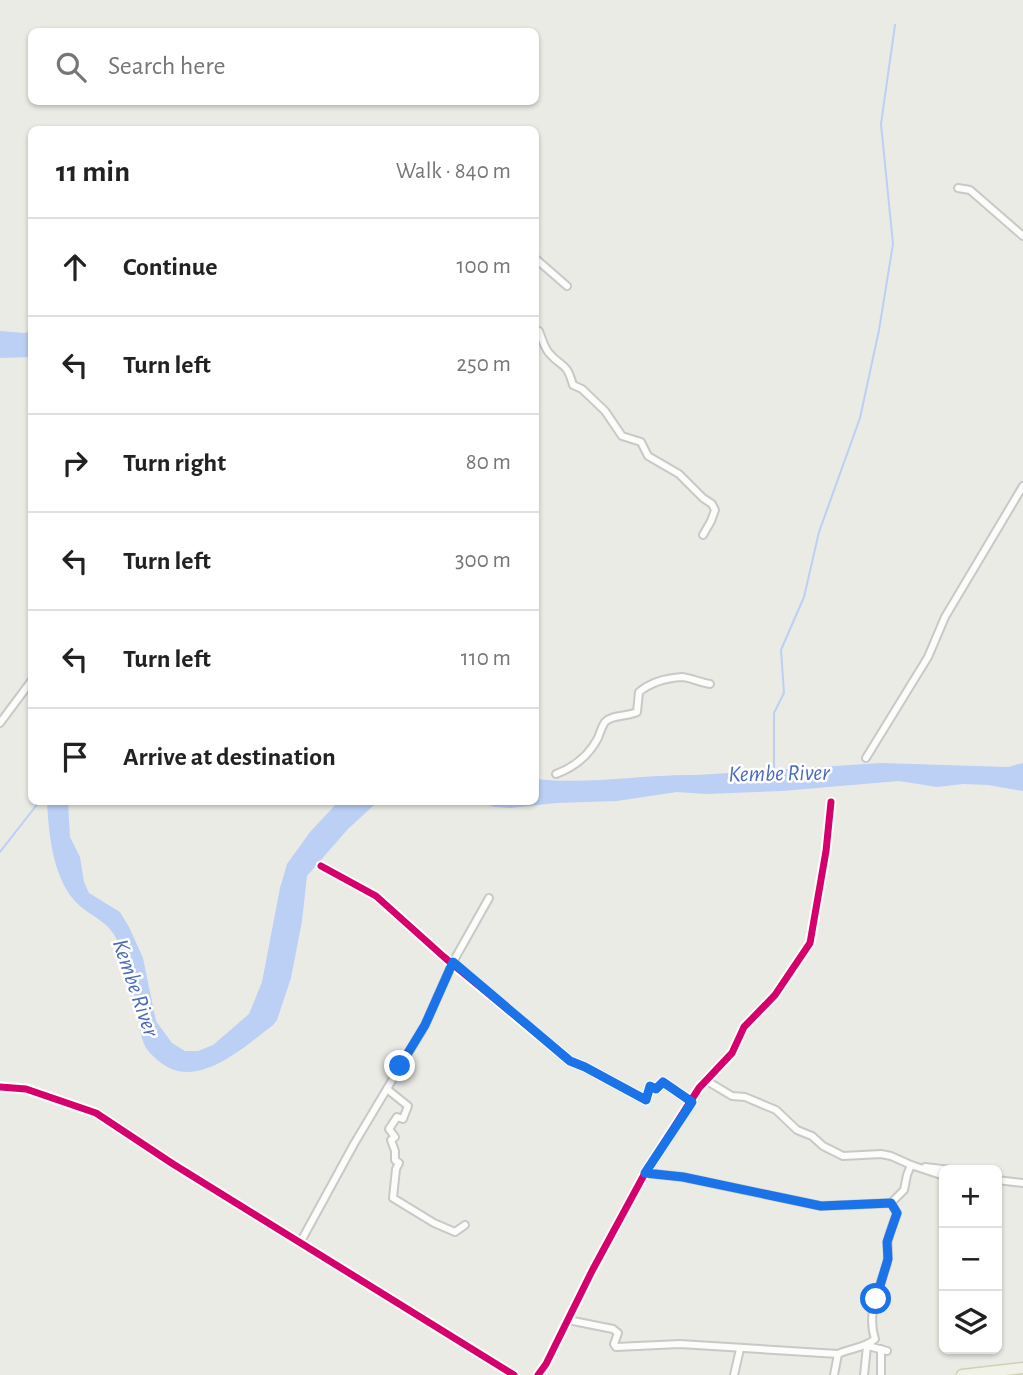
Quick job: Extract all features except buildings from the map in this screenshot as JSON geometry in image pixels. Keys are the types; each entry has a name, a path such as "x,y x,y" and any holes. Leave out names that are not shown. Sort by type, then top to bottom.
{"main road":[{"path":"962,1375 1019,1371"}],"street":[{"path":"958,188 970,190 1023,236"},
{"path":"539,262 567,286"},
{"path":"539,331 550,355 564,364 569,371 573,385 582,389 605,411 622,436 640,442 648,456 679,474 703,498 712,503 715,510 712,521 702,535"},
{"path":"866,758 928,657 945,617 1023,485"},
{"path":"556,774 570,769 588,754 604,723 612,717 628,716 637,712 639,692 650,683 684,677 696,683 710,684"},
{"path":"0,723 28,685"},
{"path":"538,1375 645,1173 699,1088 732,1053 744,1027 775,995 810,943 826,851 831,802"},
{"path":"321,866 376,896 570,1061 646,1100 650,1086 656,1089 663,1082 692,1102"},
{"path":"300,1243 425,1025 453,962 489,898"},
{"path":"708,1081 732,1096 745,1097 776,1110 797,1130 812,1136 823,1146 843,1156 881,1154 939,1174"},
{"path":"0,1087 26,1089 96,1113 514,1375"},
{"path":"387,1089 408,1106 403,1119 397,1117 389,1129 395,1137 391,1140 395,1160 399,1163 393,1198 455,1232 465,1225"},
{"path":"915,1166 939,1169"},
{"path":"645,1173 683,1177 821,1206 891,1203 904,1190 906,1175 915,1166"},
{"path":"1002,1180 1023,1183"},
{"path":"864,1375 868,1346 876,1339 871,1327 872,1317 888,1259 887,1242 897,1213 891,1203"},
{"path":"568,1320 613,1329 618,1333 614,1344 616,1347 680,1344 838,1354 849,1348 868,1346 884,1350 881,1375"},
{"path":"734,1375 740,1349"},
{"path":"834,1375 838,1354"}],"water":[{"path":"0,331 28,332 28,357 0,358"},
{"name":"Kembe River","path":"881,763 1008,767 1023,763 1023,791 988,785 937,787 899,781 782,791 706,794 677,792 617,801 539,805 539,779 596,780"},
{"name":"Kembe River","path":"47,805 68,805 70,837 80,857 84,882 89,893 120,912 129,927 143,958 156,1021 172,1043 185,1051 198,1051 213,1045 249,1014 262,982 287,864 310,832 335,805 375,805 348,829 307,876 291,978 277,1020 220,1063 189,1072 174,1070 160,1062 145,1046 129,973 116,938 105,924 71,896 58,872"},
{"path":"488,805 538,805 511,808"}],"waterway":[{"name":"Kembe River","path":"774,769 774,713 784,693 781,650 804,597 819,532 860,418 879,330 893,244 881,124 895,25"},
{"path":"0,852 37,805"}],"cycle path":[{"path":"538,1375 645,1173 699,1088 732,1053 744,1027 775,995 810,943 826,851 831,802"},
{"path":"321,866 376,896 444,957 570,1061 646,1100 650,1086 656,1089 663,1082 692,1102"},
{"path":"0,1087 26,1089 96,1113 173,1164 514,1375"}],"route":[{"path":"400,1066 425,1025 453,962 570,1061 610,1079 646,1100 650,1086 656,1089 663,1082 692,1102 645,1173 683,1177 821,1206 891,1203 897,1213 887,1242 888,1259 876,1299"}]}
